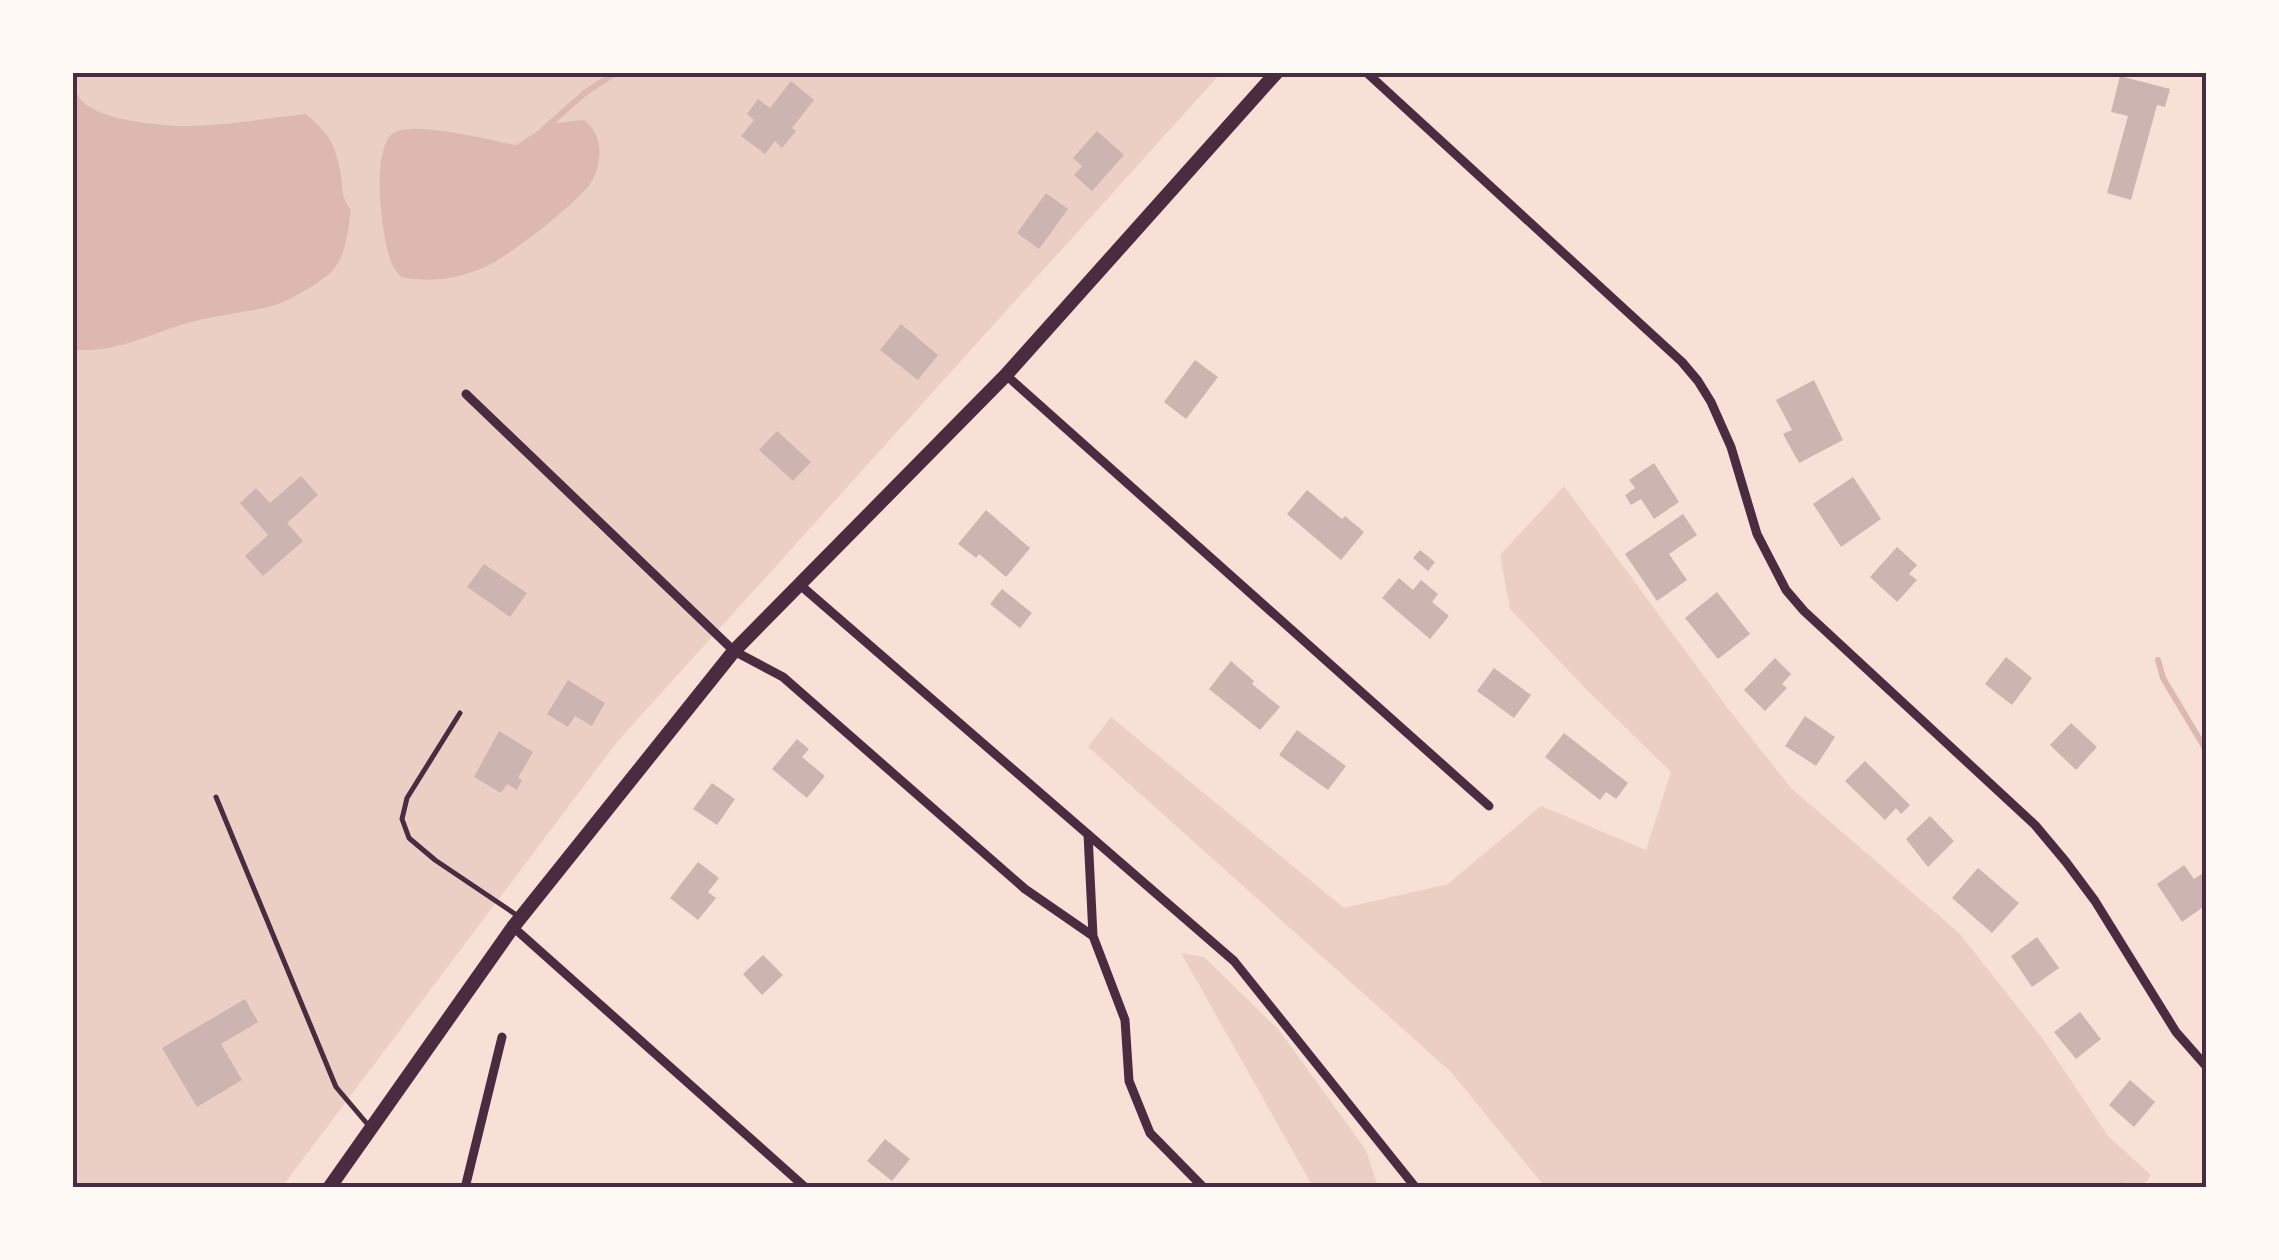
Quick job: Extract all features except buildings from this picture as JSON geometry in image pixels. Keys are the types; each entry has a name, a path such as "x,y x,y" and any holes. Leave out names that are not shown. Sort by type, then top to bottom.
{"main road":[{"path":"329,1188 517,922 734,651 1006,375 1277,72"}],"street":[{"path":"1366,72 1690,371 1721,423 1758,534 1786,590 1804,612 2035,825 2095,900 2176,1032 2206,1066"},
{"path":"1006,375 1489,806"},
{"path":"466,394 734,651 783,677 1025,889 1093,936"},
{"path":"800,584 1234,961 1416,1188"},
{"path":"1088,834 1093,936 1125,1020 1129,1082 1150,1134 1204,1188"},
{"path":"517,922 806,1188"},
{"path":"464,1188 502,1037"}],"lane":[{"path":"460,714 408,798 402,819 409,838 517,922"},
{"path":"216,797 336,1087 371,1128"}],"shaded area":[{"path":"72,73 1221,73 617,742 281,1188 73,1187"},
{"path":"72,73 77,73 75,88 82,101 101,113 128,120 196,126 306,114 332,145 343,195 351,210 345,244 335,268 310,287 275,305 199,320 122,345 73,350"},
{"path":"584,120 598,141 597,168 590,184 557,216 485,267 443,279 401,277 388,252 380,194 382,155 387,140 395,132 436,130 517,145 548,124"},
{"path":"1564,486 1791,788 1959,933 2043,1039 2108,1136 2151,1175 2143,1187 1545,1187 1451,1072 1088,747 1111,717 1344,908 1448,884 1541,806 1646,850 1671,772 1510,609 1500,555"},
{"path":"1181,953 1204,957 1279,1030 1366,1150 1378,1187 1313,1187"}],"waterway":[{"path":"543,130 586,92 617,72"},
{"path":"2158,660 2163,678 2206,750"},
{"path":"2115,1188 2122,1185"}]}
